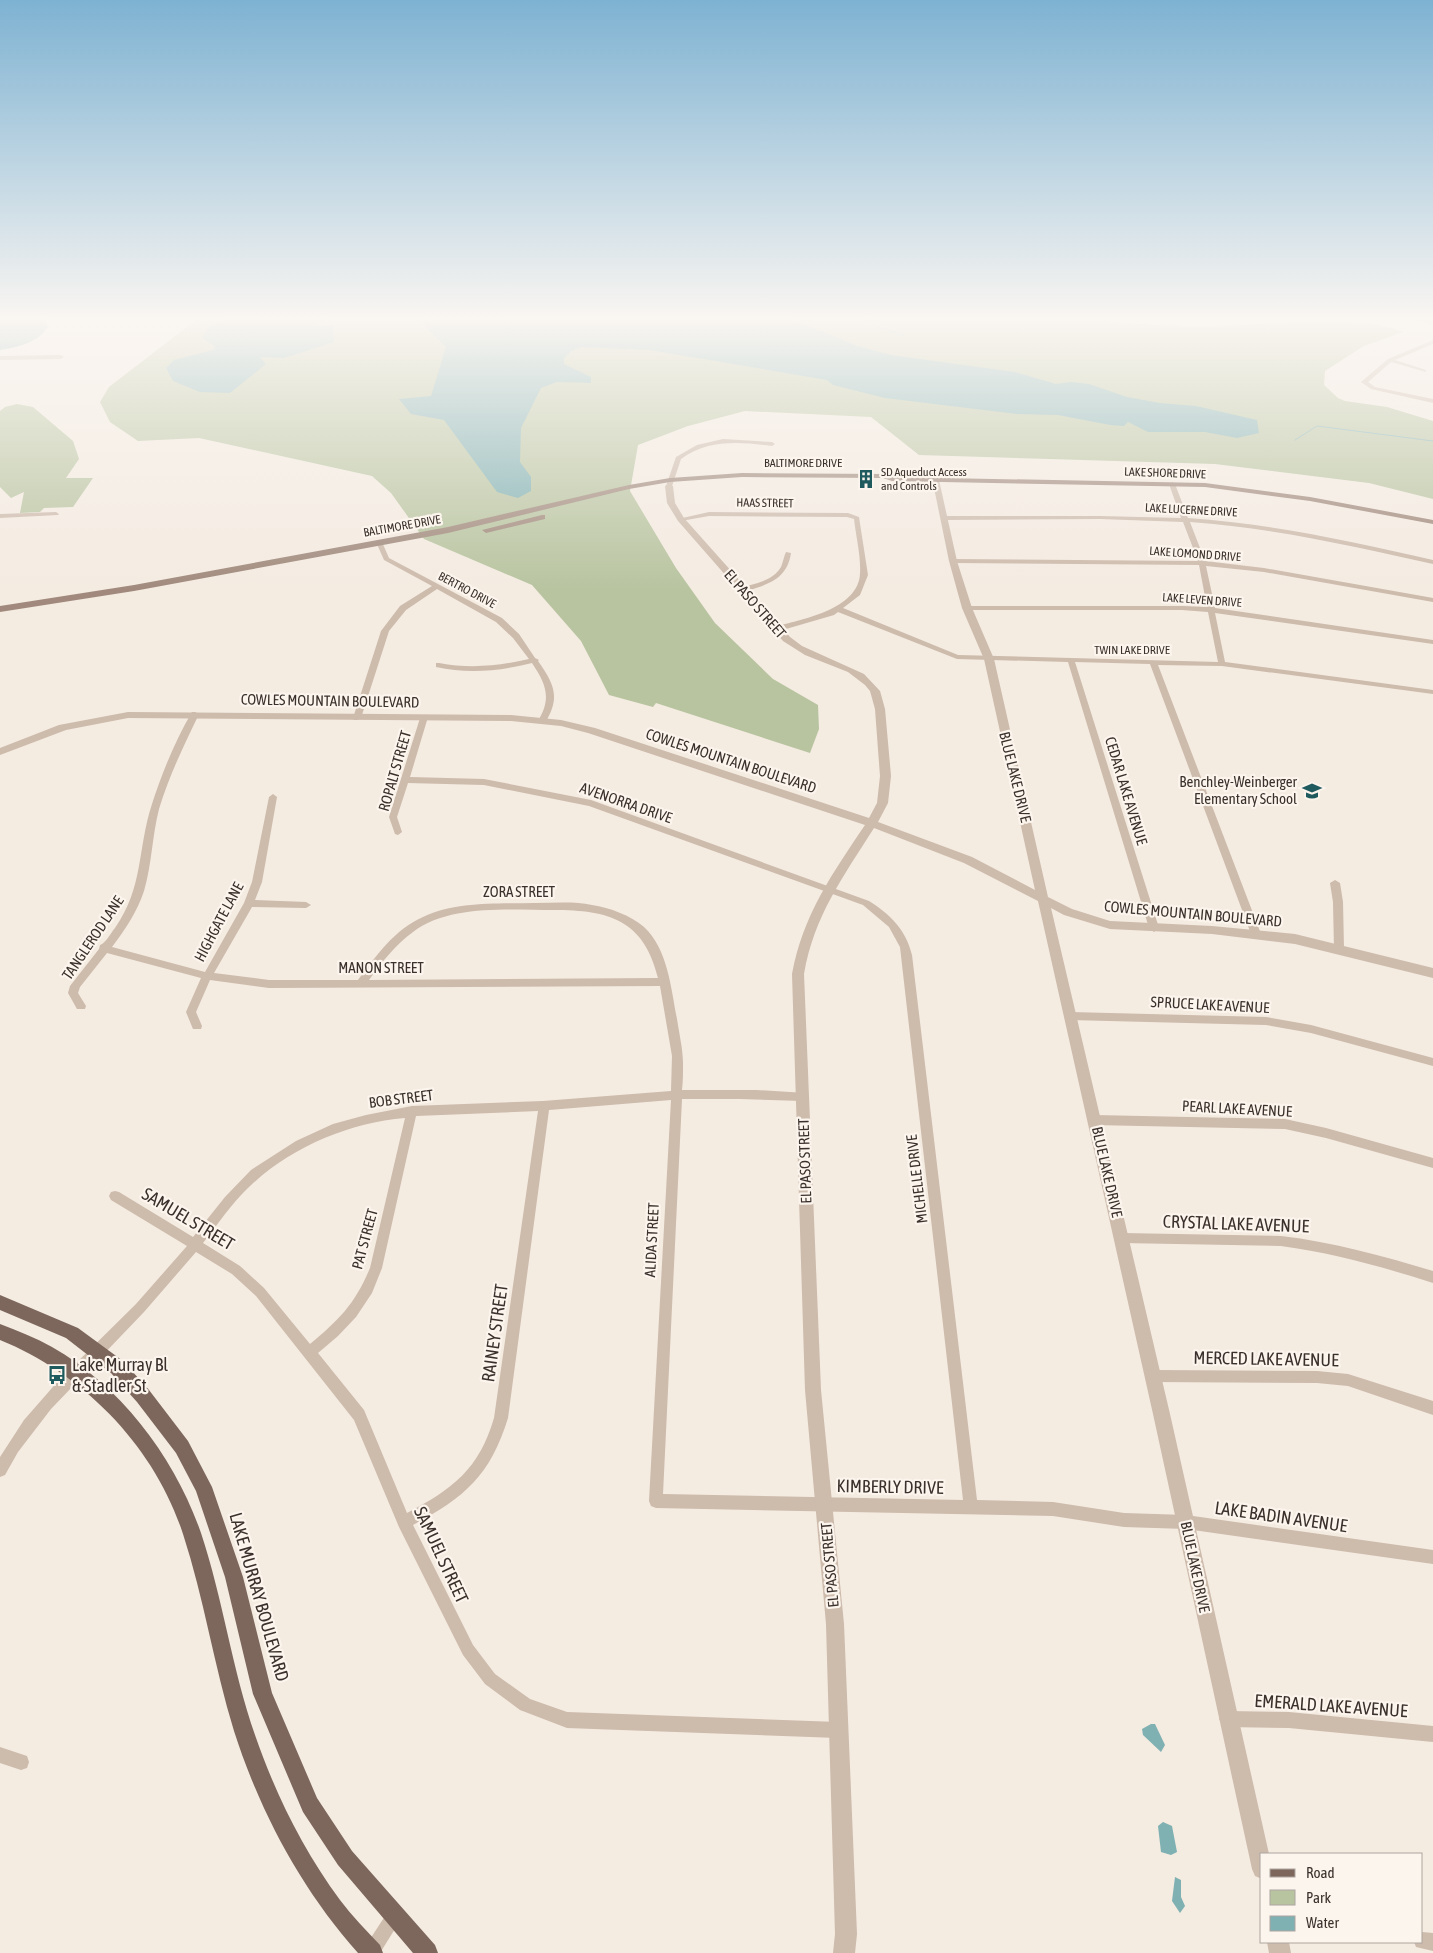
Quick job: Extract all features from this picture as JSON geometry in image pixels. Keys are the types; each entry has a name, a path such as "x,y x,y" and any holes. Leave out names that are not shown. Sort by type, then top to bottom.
{"main road":[{"name":"BALTIMORE DRIVE","path":"0,616 380,546 621,489 669,483 885,482 892,479"},
{"name":"LAKE SHORE DRIVE","path":"892,479 1172,484 1266,492 1433,522"},
{"name":"BALTIMORE DRIVE","path":"0,609 49,606"},
{"name":"LAKE MURRAY BOULEVARD","path":"0,1302 72,1333 116,1367 143,1396 182,1447 204,1487 234,1577 263,1694 310,1805 345,1858 427,1953"},
{"path":"0,1332 51,1355 93,1387 137,1431 164,1472 191,1532 232,1697 254,1760 274,1808 332,1907 371,1953"}],"street":[{"path":"669,483 678,458 697,447 717,442 772,444"},
{"name":"BLUE LAKE DRIVE","path":"935,480 967,608 989,659 995,694 1045,901 1122,1238 1186,1522 1227,1719 1260,1860"},
{"name":"EL PASO STREET","path":"669,483 671,503 682,519 787,641 800,649 861,676 876,693 887,778 885,796 872,823 828,889 810,923 800,962 802,1096 813,1390 835,1624 846,1934 844,1953"},
{"path":"1172,484 1202,563 1213,610 1222,664"},
{"path":"0,516 56,514"},
{"name":"HAAS STREET","path":"682,519 709,514 848,515 857,518 864,575 857,593 838,609"},
{"name":"LAKE LUCERNE DRIVE","path":"944,518 1187,521 1257,526 1433,562"},
{"name":"BERTRO DRIVE","path":"380,546 386,559 499,620 516,636 546,678 550,690 549,708 542,721"},
{"path":"742,590 765,582 783,572 788,564 788,553"},
{"name":"LAKE LOMOND DRIVE","path":"954,561 1202,563 1264,570 1433,600"},
{"path":"357,718 385,631 403,608 436,586"},
{"name":"LAKE LEVEN DRIVE","path":"967,608 1182,608 1213,610 1433,642"},
{"path":"776,629 838,609"},
{"name":"TWIN LAKE DRIVE","path":"838,609 945,654 989,659 1153,661 1222,664 1433,692"},
{"path":"439,664 456,669 485,669 534,660"},
{"name":"CEDAR LAKE AVENUE","path":"1071,661 1154,928"},
{"path":"1153,661 1256,934"},
{"name":"COWLES MOUNTAIN BOULEVARD","path":"0,752 47,731 93,719 128,715 195,714 357,718 511,718 542,721 591,730 872,823 968,860 1045,901 1110,925 1256,934 1339,949 1433,973"},
{"name":"TANGLEROD LANE","path":"80,1006 73,993 75,986 120,927 135,903 143,878 152,820 173,760 195,714"},
{"name":"ROPALT STREET","path":"398,832 393,817 424,717"},
{"name":"AVENORRA DRIVE","path":"406,780 484,782 591,803 828,889"},
{"name":"HIGHGATE LANE","path":"197,1026 191,1012 207,976 249,903 257,882 273,797"},
{"path":"1335,884 1338,902 1339,949"},
{"name":"MICHELLE DRIVE","path":"828,889 866,902 879,912 898,932 906,949 971,1507"},
{"path":"249,903 306,905"},
{"name":"ZORA STREET","path":"362,982 384,952 398,937 416,925 437,915 471,908 582,907 621,917 643,932 657,952 664,982"},
{"name":"MANON STREET","path":"103,948 207,976 269,984 362,982 664,982"},
{"name":"ALIDA STREET","path":"656,1501 677,1051 664,982"},
{"name":"SPRUCE LAKE AVENUE","path":"1070,1016 1266,1021 1310,1029 1433,1062"},
{"name":"BOB STREET","path":"0,1470 15,1442 74,1373 141,1307 196,1244 220,1208 256,1174 286,1153 320,1134 356,1121 412,1111 544,1106 675,1095 802,1096"},
{"name":"RAINEY STREET","path":"404,1522 436,1506 458,1490 477,1471 495,1438 501,1418 544,1106"},
{"name":"PAT STREET","path":"308,1352 334,1332 352,1313 366,1293 376,1268 412,1111"},
{"name":"PEARL LAKE AVENUE","path":"1094,1120 1285,1124 1326,1133 1433,1163"},
{"name":"SAMUEL STREET","path":"115,1196 236,1270 260,1292 359,1415 404,1522 468,1650 490,1680 525,1705 568,1720 838,1730"},
{"name":"CRYSTAL LAKE AVENUE","path":"1122,1238 1306,1243 1351,1252 1433,1277"},
{"name":"MERCED LAKE AVENUE","path":"1153,1376 1317,1376 1348,1380 1433,1408"},
{"name":"KIMBERLY DRIVE","path":"656,1501 1054,1509 1124,1520"},
{"name":"LAKE BADIN AVENUE","path":"1124,1520 1186,1522 1433,1557"},
{"name":"EMERALD LAKE AVENUE","path":"1227,1719 1288,1720 1433,1734"},
{"path":"0,1755 20,1762"},
{"path":"371,1953 395,1916"}],"green space":[{"path":"5,407 33,407 73,441 79,459 66,478 93,478 73,507 44,508 40,512 20,513 24,492 11,498 0,487 0,411"},
{"path":"103,407 1387,407 1433,421 1433,499 1369,483 1215,464 919,455 871,417 745,411 688,426 638,445 630,491 676,568 715,623 773,679 818,705 819,729 810,753 656,703 653,707 609,695 581,641 532,585 424,539 391,493 372,476 199,438 138,441 110,422"}],"water":[{"path":"406,407 531,407 521,428 520,462 531,477 531,491 518,498 497,492 444,420 411,414"},
{"path":"960,407 1201,407 1257,420 1259,433 1237,438 1205,432 1148,432 1128,422 1124,426 1110,425 1058,415 1017,414"},
{"path":"1155,1724 1165,1745 1161,1752 1143,1735 1142,1729"},
{"path":"1163,1822 1172,1826 1177,1852 1171,1855 1161,1852 1158,1826"},
{"path":"1175,1877 1181,1880 1181,1897 1185,1906 1180,1913 1172,1901"}],"waterway":[{"path":"1295,440 1317,426 1433,441"}],"place":[{"name":"SD Aqueduct Access and Controls","path":"866,479"},
{"name":"Benchley-Weinberger Elementary School","path":"1312,791"},
{"name":"Lake Murray Bl & Stadler St","path":"57,1375"}]}
